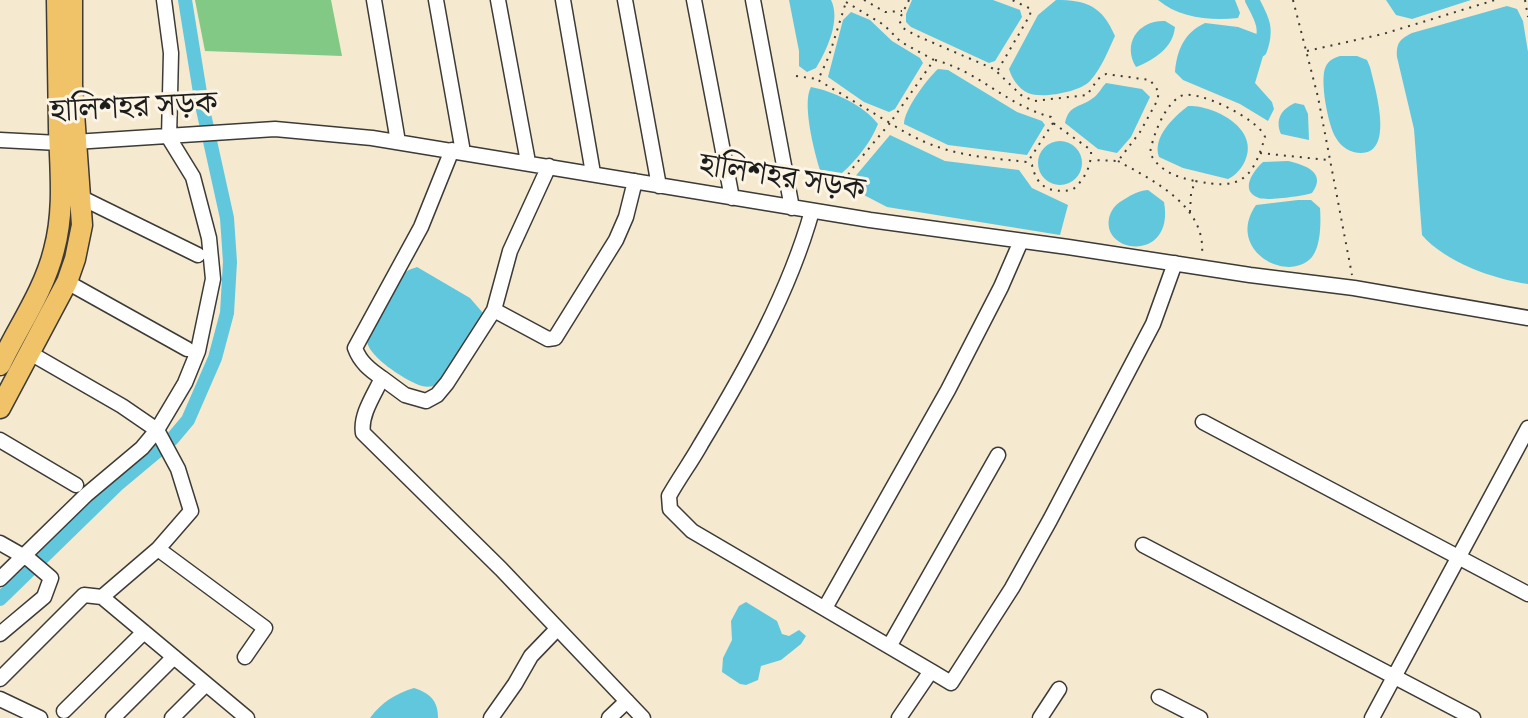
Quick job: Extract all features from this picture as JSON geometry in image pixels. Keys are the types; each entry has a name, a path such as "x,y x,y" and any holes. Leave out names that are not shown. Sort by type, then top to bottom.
{"highway":[{"path":"0,408 67,282 82,225 80,197 67,142 57,0"},
{"path":"0,365 30,309 54,253 60,222 62,167 72,85 72,0"}],"street":[{"path":"0,579 86,495 142,448 157,430 185,383 198,351 213,279 209,238 193,177 169,138 171,53 164,0"},
{"path":"374,0 398,142"},
{"path":"436,0 458,151 421,227 355,348 369,369 415,399 426,401 437,395 494,310 510,251 549,166"},
{"path":"498,0 528,162"},
{"path":"563,0 593,173"},
{"path":"625,0 659,186"},
{"path":"694,0 732,198"},
{"path":"753,0 792,208"},
{"name":"হালিশহর সড়ক","path":"0,140 67,142 169,138 275,129 398,142 792,208 1354,288 1528,318"},
{"path":"494,310 548,339 555,338 616,240 626,217 635,181"},
{"path":"80,197 198,255"},
{"path":"812,211 799,253 768,322 669,496 670,509 692,531 951,683 1012,588 1153,324 1169,287 1175,263"},
{"path":"825,608 948,390 1021,241"},
{"path":"67,282 187,349"},
{"path":"30,353 157,430 178,469 191,511 158,549 102,597"},
{"path":"382,378 366,412 363,433 501,569 643,718"},
{"path":"1203,422 1528,594"},
{"path":"1372,718 1528,428"},
{"path":"0,440 76,485"},
{"path":"890,645 998,455"},
{"path":"0,543 30,560 51,578 44,597 0,634"},
{"path":"1143,545 1473,718"},
{"path":"158,549 265,628 245,657"},
{"path":"0,679 84,595 102,597 247,718"},
{"path":"491,718 531,656 557,629"},
{"path":"64,711 144,632"},
{"path":"113,718 174,657"},
{"path":"899,718 931,671"},
{"path":"172,718 206,684"},
{"path":"1040,718 1059,689"},
{"path":"1159,697 1200,718"},
{"path":"0,699 40,718"},
{"path":"609,718 627,701"}],"path":[{"path":"864,0 885,12 903,11"},
{"path":"909,0 899,20 903,28 997,71 1021,95 1034,101 1087,95 1098,79 1106,74 1150,80 1159,92 1140,132 1118,161 1092,160"},
{"path":"997,71 1030,15 1031,9 1012,0"},
{"path":"1293,0 1318,97 1354,288"},
{"path":"1305,51 1383,34 1495,0"},
{"path":"1525,0 1528,17"},
{"path":"796,76 818,80 937,148 983,159 1027,162 1032,165 1039,184 1051,191 1072,190 1092,160 1091,150 1086,144 1053,123 1051,117 1011,102 960,68 934,60 901,42 884,25 844,1 829,56 818,80"},
{"path":"836,195 851,170 890,123 934,60"},
{"path":"1190,94 1254,122 1263,128 1265,137 1249,173 1240,182 1227,185 1195,181 1160,168 1150,153 1159,125 1180,96 1190,94"},
{"path":"1027,162 1053,123"},
{"path":"1260,153 1329,161"},
{"path":"1118,161 1185,205 1202,249 1200,267"},
{"path":"1190,212 1195,181"}],"green space":[{"path":"195,0 331,0 342,56 205,51"}],"water":[{"path":"789,0 831,0 834,26 831,35 816,68 807,72 799,66"},
{"path":"912,0 993,0 1020,10 1022,17 995,61 989,63 911,27 906,22 906,14"},
{"path":"1056,0 1085,3 1099,11 1115,36 1098,71 1085,85 1051,95 1034,95 1016,83 1009,69 1038,15"},
{"path":"1158,0 1235,0 1240,13 1238,18 1196,17 1176,11"},
{"path":"1386,0 1471,0 1412,19 1396,15"},
{"path":"1507,6 1517,9 1523,21 1528,52 1528,284 1470,268 1443,253 1422,235 1414,129 1397,57 1400,42 1412,33"},
{"path":"851,12 870,20 892,41 923,63 895,109 889,112 864,102 828,77 843,20"},
{"path":"1165,21 1175,27 1171,41 1156,57 1136,67 1131,50 1135,35 1147,25"},
{"path":"1205,23 1238,27 1262,36 1266,46 1255,83 1272,102 1274,109 1268,121 1240,104 1183,80 1175,72 1183,43"},
{"path":"1340,56 1357,56 1367,60 1378,103 1380,131 1377,143 1371,150 1361,153 1347,149 1336,138 1325,102 1324,72 1329,62"},
{"path":"938,69 948,70 1017,112 1042,121 1045,125 1027,155 948,145 904,124 912,103"},
{"path":"1106,83 1142,89 1150,97 1131,137 1117,153 1098,149 1065,123 1072,109 1095,97"},
{"path":"811,87 848,100 878,124 858,157 830,183 823,179 811,132 808,95"},
{"path":"1295,103 1304,105 1308,114 1309,140 1281,134 1280,116"},
{"path":"1188,106 1222,115 1241,129 1248,149 1245,161 1238,172 1228,179 1183,168 1159,157 1161,135"},
{"path":"890,135 945,161 1019,170 1032,188 1068,205 1060,235 887,207 862,194 848,192 848,185"},
{"path":"1060,141 1076,147 1082,163 1076,179 1060,185 1044,179 1038,163 1044,147"},
{"path":"1288,161 1316,175 1312,193 1270,199 1253,195 1250,181 1263,162"},
{"path":"1148,190 1164,202 1165,221 1159,235 1150,243 1138,246 1116,240 1110,230 1109,218 1114,207"},
{"path":"1311,200 1320,208 1317,247 1312,257 1301,265 1288,267 1275,264 1263,258 1254,248 1248,236 1248,221 1256,205"},
{"path":"417,267 470,298 483,313 441,383 429,387 398,374 379,360 368,345 367,338 402,277 408,270"},
{"path":"746,602 777,621 782,634 789,636 799,630 806,636 781,660 761,666 758,680 746,685 722,672 723,658 732,640 731,621 739,606"},
{"path":"414,688 432,698 438,718 370,718 389,699"}],"waterway":[{"path":"0,599 117,485 172,439 188,420 215,358 227,313 230,262 227,218 202,105 185,0"},
{"path":"1252,0 1263,24 1260,50"}]}
